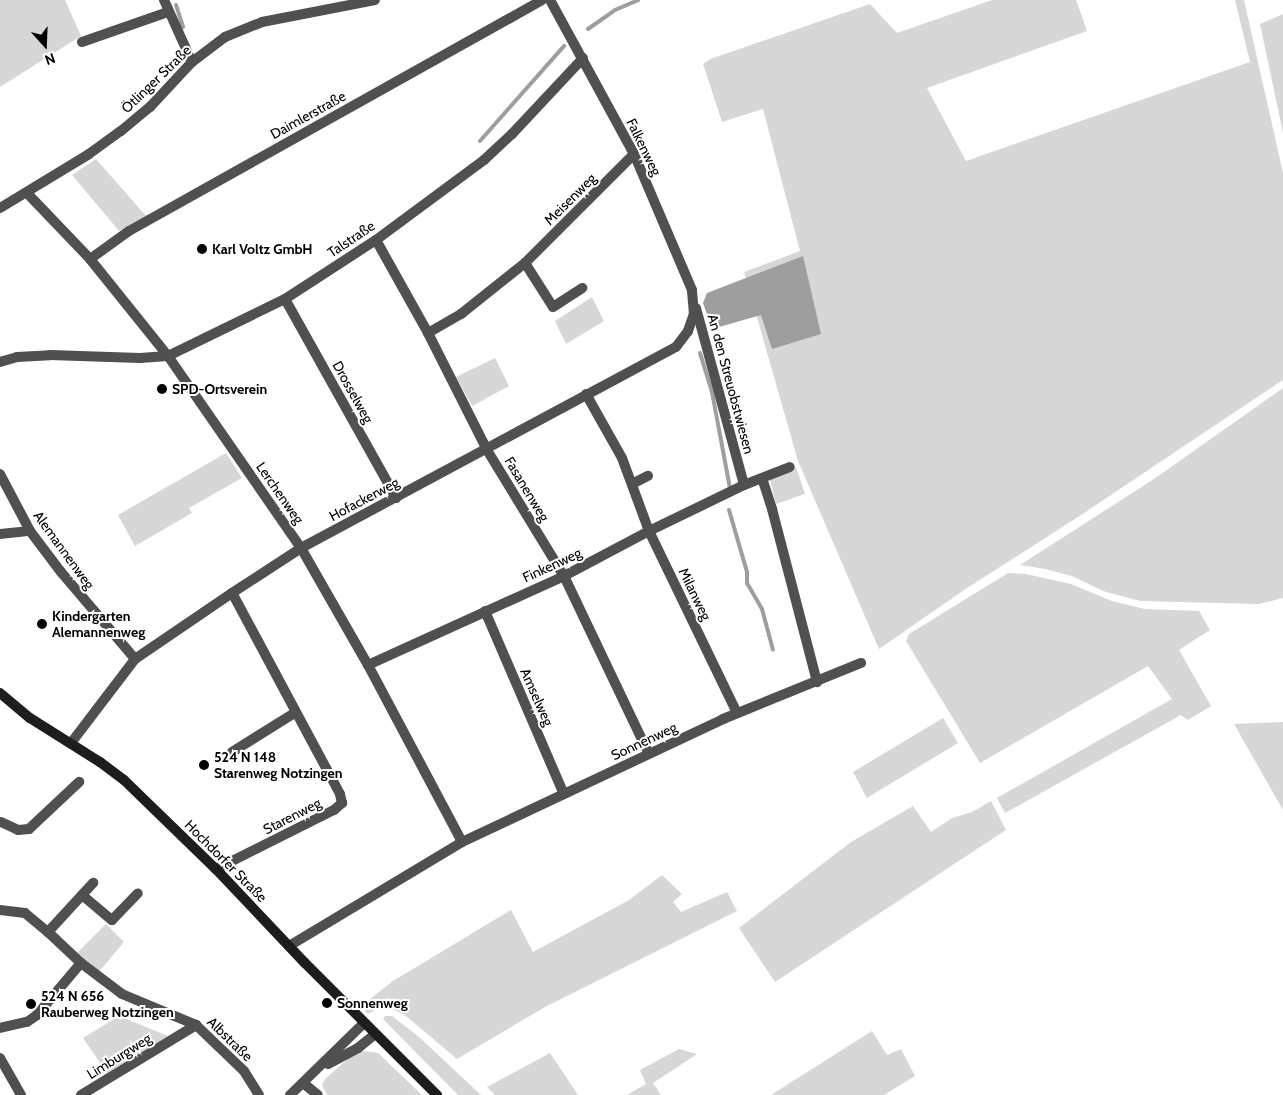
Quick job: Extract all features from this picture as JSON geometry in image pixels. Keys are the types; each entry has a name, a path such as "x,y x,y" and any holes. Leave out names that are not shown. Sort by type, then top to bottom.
{"main road":[{"name":"Hochdorfer Straße","path":"0,693 30,718 71,743 124,780 216,870 364,1023 437,1095"}],"street":[{"path":"164,0 192,62"},
{"name":"Ötlinger Straße","path":"0,208 89,154 121,131 150,107 192,62 225,38 262,22 375,0"},
{"name":"Daimlerstraße","path":"90,259 130,231 542,0"},
{"name":"Falkenweg","path":"550,0 634,154 692,290 694,314"},
{"path":"82,42 168,12"},
{"name":"Talstraße","path":"0,362 17,357 50,355 140,358 168,356 285,299 376,240 484,160 512,134 583,58"},
{"name":"Meisenweg","path":"428,332 461,314 525,263 634,154"},
{"name":"Lerchenweg","path":"27,193 90,259 168,356 301,548 368,665 462,842"},
{"name":"Fasanenweg","path":"376,240 428,332 487,450 564,576 649,754"},
{"path":"525,263 553,307 582,288"},
{"name":"An den Streuobstwiesen","path":"692,290 744,485"},
{"name":"Drosselweg","path":"285,299 396,498"},
{"name":"Hofackerweg","path":"71,743 134,659 301,548 676,347 688,331 694,314"},
{"name":"Milanweg","path":"586,394 622,458 649,531 737,713"},
{"name":"Finkenweg","path":"368,665 564,576 649,531 744,485 790,467"},
{"name":"Alemannenweg","path":"0,474 30,531 61,572 134,659"},
{"path":"632,484 648,476"},
{"path":"762,478 772,509 817,682"},
{"path":"0,534 30,531"},
{"name":"Starenweg","path":"216,870 334,810 342,803 340,794 232,593"},
{"name":"Amselweg","path":"485,611 564,794"},
{"name":"Sonnenweg","path":"289,946 462,842 737,713 861,663"},
{"path":"232,752 296,712"},
{"path":"0,823 18,830 29,829 79,782"},
{"path":"48,932 93,883"},
{"path":"82,895 112,920 138,894"},
{"name":"Albstraße","path":"0,910 25,913 81,963 122,994 196,1024 244,1071 259,1095"},
{"path":"0,1028 27,1022 38,1014 81,963"},
{"path":"290,1095 364,1023"},
{"name":"Limburgweg","path":"80,1095 196,1024"},
{"path":"316,1070 358,1048 375,1034"},
{"path":"0,1058 20,1095"},
{"path":"303,1083 318,1095"}],"shaded area":[{"path":"0,0 65,0 81,36 0,87"},
{"path":"992,0 1076,0 1087,31 927,88 966,161 1250,62 1235,0 1244,0 1283,173 1283,380 1078,517 967,588 879,649 798,461 744,272 800,251 763,109 722,122 703,64 710,59 870,4 897,33"},
{"path":"1283,14 1283,133 1260,24"},
{"path":"96,159 146,216 119,231 72,175"},
{"path":"803,256 821,334 772,349 761,315 712,329 703,303 707,293"},
{"path":"592,297 604,321 566,344 555,321"},
{"path":"495,358 509,386 472,406 456,377"},
{"path":"1283,388 1283,598 1259,604 1140,601 1103,591 1072,576 1020,565 1154,479"},
{"path":"226,453 242,478 189,508 192,513 135,546 118,515"},
{"path":"796,467 805,494 776,504 769,476"},
{"path":"1008,573 1026,574 1071,584 1112,601 1145,609 1199,611 1210,630 1179,650 1211,706 1188,720 1181,715 1005,813 997,798 1172,699 1148,666 980,763 906,641 909,634"},
{"path":"943,718 958,743 867,798 853,772"},
{"path":"1283,722 1283,810 1234,724"},
{"path":"991,801 1006,830 775,982 739,928 851,842 913,806 931,832 952,818 972,812"},
{"path":"662,875 682,894 673,902 681,912 727,892 737,911 545,1007 457,1059 406,1016 389,1007 380,1007 368,1014 361,1006 393,981 511,910 533,952 629,900"},
{"path":"106,924 124,942 97,974 76,954"},
{"path":"119,1016 168,1036 107,1073 83,1038"},
{"path":"385,1016 392,1016 418,1036 481,1095 458,1095 383,1019"},
{"path":"872,1031 887,1055 901,1049 915,1076 884,1095 771,1095"},
{"path":"679,1049 697,1054 653,1083 661,1095 627,1095 646,1084 640,1070"},
{"path":"364,1051 378,1053 422,1095 327,1095 322,1085 326,1078 351,1056"},
{"path":"550,1053 578,1095 495,1095 487,1087"}],"waterway":[{"path":"588,29 615,10 638,0"},
{"path":"176,5 183,27"},
{"path":"480,141 564,46"},
{"path":"700,353 712,392 730,488"},
{"path":"729,510 747,572 747,583 762,609 773,650"}],"place":[{"name":"Karl Voltz GmbH","path":"202,249"},
{"name":"SPD-Ortsverein","path":"162,389"},
{"name":"Kindergarten Alemannenweg","path":"42,624"},
{"name":"524 N 148 Starenweg Notzingen","path":"204,765"},
{"name":"Sonnenweg","path":"327,1003"},
{"name":"524 N 656 Rauberweg Notzingen","path":"31,1004"}]}
